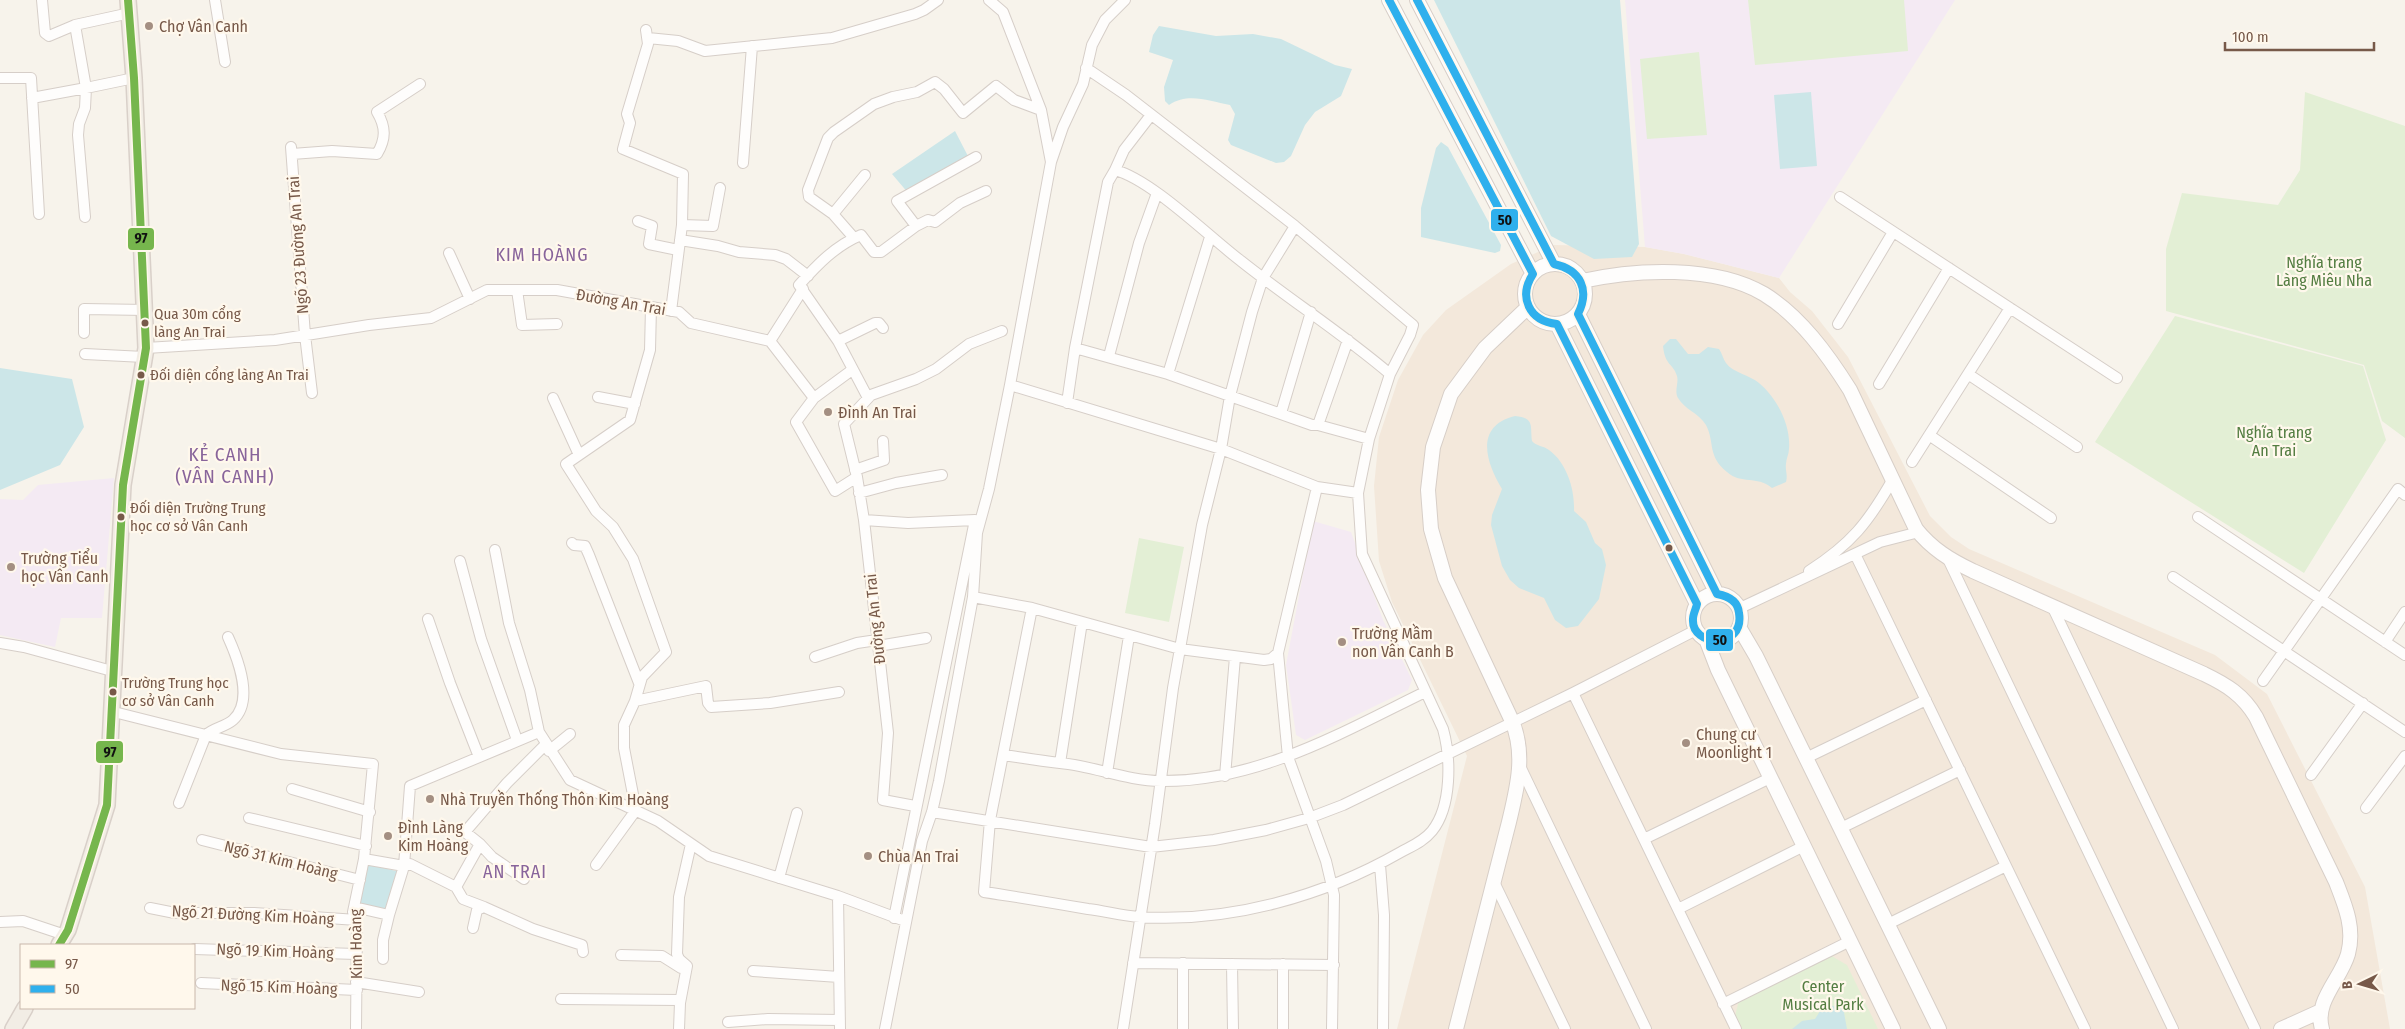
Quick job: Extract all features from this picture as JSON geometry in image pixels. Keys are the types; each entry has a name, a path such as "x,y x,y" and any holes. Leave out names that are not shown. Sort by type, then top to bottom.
{"main road":[{"path":"62,940 107,805 112,671 123,485 145,353 146,310 129,6"},
{"path":"13,1029 24,1009"}],"street":[{"path":"42,0 45,33 49,36 129,6"},
{"path":"215,0 225,62"},
{"path":"671,311 682,225 683,174 623,149 630,123 627,114 648,44 647,34 678,40 705,51 832,38 915,14 938,0"},
{"path":"989,0 1003,12 1041,110 1051,162"},
{"path":"885,1029 922,841 932,812 973,597 977,533 989,489 1010,385 1051,162 1063,127 1083,84 1092,45 1106,20 1125,0"},
{"path":"1389,0 1533,274"},
{"path":"1417,0 1554,264"},
{"path":"75,25 86,88 85,108 79,124 78,136 85,217"},
{"path":"743,163 752,46"},
{"path":"1032,608 990,820 984,892 1140,917 1176,917 1232,912 1292,898 1332,885 1380,865 1419,843 1434,830 1450,768 1449,753 1443,729 1363,559 1358,493 1369,438 1390,374 1410,335 1413,325 1295,226 1151,115 1086,68"},
{"path":"1,78 31,78 39,214"},
{"path":"32,98 134,78"},
{"path":"854,238 833,214 807,194 828,138 845,124 882,100 917,92 937,82 962,113 996,86 1014,100 1041,110"},
{"name":"Ngõ 23 Đường An Trai","path":"312,393 305,335 291,150 377,154 384,136 384,123 377,112 420,84"},
{"path":"1067,403 1075,348 1108,182 1124,150 1151,115"},
{"path":"916,226 897,201 976,157"},
{"path":"1115,170 1128,174 1157,194 1390,374"},
{"path":"833,214 865,175"},
{"path":"682,225 713,226 720,188"},
{"path":"986,191 960,203 935,222 928,220 916,226 881,252 874,252 861,235 854,238 829,253 800,285 838,341 868,398 916,379 936,369 978,339 1002,331"},
{"path":"1109,356 1139,243 1157,194"},
{"path":"1840,197 2117,378"},
{"path":"638,221 652,226 649,244 718,246 739,252 775,255 786,259 808,276"},
{"path":"1122,1029 1180,649 1202,524 1221,449 1230,396 1264,278 1295,226"},
{"path":"1838,324 1893,232"},
{"path":"1168,374 1210,236"},
{"path":"449,253 470,299"},
{"path":"1554,264 1573,269 1582,282 1585,296 1578,314 1570,320 1557,324 1541,321 1528,307 1525,288 1533,274 1544,266 1554,264"},
{"path":"1879,384 1949,268"},
{"path":"1582,282 1630,272 1682,272 1742,285 1764,295 1788,313 1815,342 1850,390 1919,532 1928,544 1948,559 2204,674 2224,684 2248,704 2347,908 2350,922 2348,952 2321,1011 2322,1029"},
{"path":"804,289 770,341 814,398"},
{"name":"Đường An Trai","path":"85,354 145,353 275,340 368,325 431,318 488,290 557,290 679,312 691,323 770,341"},
{"path":"517,290 522,325 557,324"},
{"path":"596,865 636,810 624,748 624,725 635,701 642,677 666,652 633,558 613,527 596,511 566,464 630,420 650,350 651,307"},
{"path":"1456,1029 1516,789 1521,752 1512,721 1445,578 1431,529 1428,490 1437,434 1451,394 1485,348 1528,307"},
{"path":"1912,462 2010,308"},
{"path":"84,333 84,309 146,310"},
{"path":"1281,413 1311,312"},
{"path":"1578,314 1718,594"},
{"path":"838,341 875,323 880,323 883,328"},
{"path":"1557,324 1697,604"},
{"path":"1318,425 1348,340"},
{"path":"1075,348 1168,374 1318,425 1369,438"},
{"path":"852,370 814,398 796,422 834,491 856,474 884,460 883,441"},
{"path":"1968,374 2077,447"},
{"path":"1010,385 1221,449 1317,487 1358,493"},
{"path":"598,397 635,404"},
{"path":"553,398 580,455"},
{"name":"Đường An Trai","path":"868,398 844,424 856,474 864,520 888,733 883,800 915,806"},
{"path":"1929,435 2052,518"},
{"path":"859,493 896,483 942,475"},
{"path":"1800,578 1857,534 1893,480"},
{"path":"1317,487 1278,653 1288,757 1326,861 1332,885 1335,915 1332,1029"},
{"path":"2263,681 2398,489 2405,495"},
{"path":"2198,517 2405,655"},
{"path":"864,520 908,523 975,520 915,806 894,918"},
{"path":"1738,609 1800,578 1891,538 1919,532"},
{"path":"572,543 584,546 589,555 640,682"},
{"path":"495,550 509,623 530,690 538,732 570,780 658,821 709,856 838,896 905,921"},
{"path":"1856,554 2085,1029"},
{"path":"1948,559 2173,1029"},
{"path":"460,561 481,639 517,740"},
{"path":"2173,577 2405,732"},
{"path":"932,812 1151,847 1214,840 1266,830 1309,818 1344,805 1512,721 1701,635 1722,642 1729,639 1739,627 1741,620 1738,609 1732,599 1718,594 1703,598 1697,604 1693,620 1701,635 1893,1029"},
{"path":"973,597 1032,608 1180,649 1264,660 1271,659 1278,653"},
{"path":"2052,606 2255,1029"},
{"path":"2385,642 2405,612"},
{"path":"428,619 450,683 480,757"},
{"path":"1060,763 1082,622"},
{"path":"1739,627 1756,656 1939,1029"},
{"path":"1107,773 1129,636"},
{"path":"110,711 206,735 227,725 241,710 243,692 235,653 228,637"},
{"path":"815,657 857,643 878,643 926,638"},
{"path":"0,643 24,647 112,671"},
{"path":"1225,776 1235,657"},
{"path":"635,701 706,686 708,703 711,707 770,703 839,692"},
{"path":"1004,755 1160,781 1225,776 1288,757 1425,692"},
{"path":"1573,693 1736,1029"},
{"path":"1806,758 1926,700"},
{"path":"2311,776 2363,703"},
{"path":"383,959 383,940 404,866 410,786 538,732"},
{"path":"524,879 492,857 465,832 507,783 547,748 570,734"},
{"path":"179,803 206,735"},
{"name":"Kim Hoàng","path":"206,735 281,754 373,764 366,846 353,912 357,920 356,1029"},
{"path":"2366,808 2405,756"},
{"path":"1519,765 1646,1029"},
{"path":"1841,828 1960,770"},
{"path":"1644,839 1770,778"},
{"path":"292,790 370,812"},
{"path":"779,878 797,813"},
{"path":"250,818 366,846"},
{"name":"Ngõ 31 Kim Hoàng","path":"202,840 360,880"},
{"path":"456,887 480,844"},
{"path":"679,1029 680,1000 687,966 679,959 677,954 678,897 691,844"},
{"path":"1678,908 1804,846"},
{"path":"364,859 404,866 410,864 456,887 463,899 532,930 582,945 583,952"},
{"path":"1380,865 1384,915 1383,1029"},
{"path":"1888,924 2006,866"},
{"path":"1494,882 1565,1029"},
{"path":"728,1022 768,1019 840,1025 838,896"},
{"path":"354,907 389,915"},
{"path":"473,928 478,910 484,907"},
{"name":"Ngõ 21 Đường Kim Hoàng","path":"150,908 175,913 254,913 357,920"},
{"path":"0,922 23,921 62,940"},
{"path":"1723,1004 1850,942"},
{"name":"Ngõ 19 Kim Hoàng","path":"195,949 356,954"},
{"path":"621,955 662,956 680,968 686,968"},
{"path":"1133,963 1334,965"},
{"path":"1183,963 1183,1029"},
{"path":"1232,964 1233,1029"},
{"path":"1283,964 1283,1029"},
{"path":"752,970 839,977"},
{"name":"Ngõ 15 Kim Hoàng","path":"201,983 356,986 419,992"},
{"path":"561,999 680,1000"},
{"path":"2281,1029 2321,1011"}],"shaded area":[{"path":"1625,0 1955,0 1779,278 1684,254 1645,247"},
{"path":"1554,245 1645,247 1684,254 1779,278 1790,292 1812,311 1848,357 1930,516 1951,537 1969,549 2215,655 2267,694 2365,887 2390,1029 1397,1029 1467,756 1392,602 1379,561 1374,486 1379,437 1398,380 1423,335 1446,310 1511,264"},
{"path":"114,478 102,618 61,618 55,647 0,635 0,499 23,500 38,485"},
{"name":"Trường Mầm non Vân Canh B","path":"1313,521 1351,532 1383,620 1412,680 1408,690 1305,740 1296,735 1286,665"}],"green space":[{"path":"1748,0 1904,0 1908,51 1755,65"},
{"path":"1699,52 1707,135 1647,139 1640,59"},
{"name":"Nghĩa trang Làng Miêu Nha","path":"2305,92 2405,126 2405,438 2382,421 2364,365 2166,311 2166,249 2182,193 2278,205 2300,170"},
{"name":"Nghĩa trang An Trai","path":"2175,316 2363,366 2386,440 2304,573 2095,442"},
{"path":"1139,538 1184,547 1169,622 1125,613"},
{"name":"Center Musical Park","path":"1830,955 1847,965 1878,1029 1741,1029 1735,1016 1739,1000"}],"water":[{"path":"1434,0 1620,0 1639,244 1632,257 1594,259 1551,236"},
{"path":"1159,26 1216,36 1253,34 1281,39 1335,65 1352,69 1341,96 1315,112 1305,125 1291,156 1284,162 1276,163 1231,145 1228,140 1235,114 1230,105 1191,98 1176,101 1169,105 1165,101 1164,87 1173,60 1149,52 1153,35"},
{"path":"1811,92 1817,166 1780,169 1774,95"},
{"path":"955,131 970,160 909,194 892,174"},
{"path":"1441,142 1448,147 1501,245 1500,251 1495,253 1421,237 1421,208 1436,148"},
{"path":"1670,339 1676,339 1688,354 1699,354 1708,347 1719,349 1729,366 1755,380 1772,396 1788,431 1789,449 1786,462 1786,482 1772,488 1760,482 1733,476 1721,466 1714,455 1706,425 1700,417 1684,406 1678,398 1676,390 1677,376 1665,357 1663,346"},
{"path":"0,368 72,379 84,427 60,465 0,490"},
{"path":"1515,416 1529,421 1532,441 1549,450 1561,462 1569,478 1573,494 1574,511 1586,522 1595,543 1602,549 1606,565 1599,599 1578,626 1566,628 1555,620 1544,598 1519,588 1510,580 1502,566 1491,525 1492,515 1502,489 1488,457 1487,447 1493,428 1502,421"},
{"path":"367,864 400,872 390,911 359,903"},
{"path":"1824,1005 1843,1007 1847,1029 1792,1029 1802,1021 1815,1019"}],"transit line":[{"name":"97","path":"60,944 68,930 107,805 123,485 146,348 134,78 128,0"},
{"name":"50","path":"1389,0 1533,274 1526,291 1529,306 1539,318 1557,324 1697,604 1693,617 1695,628 1700,635 1708,639 1727,639 1739,625 1737,605 1725,596 1717,594 1578,314 1583,297 1581,282 1571,271 1554,264 1417,0"}],"place":[{"name":"Chợ Vân Canh","path":"149,26"},
{"name":"Qua 30m cổng làng An Trai","path":"145,323"},
{"name":"Đối diện cổng làng An Trai","path":"141,375"},
{"name":"Đình An Trai","path":"828,412"},
{"name":"Đối diện Trường Trung học cơ sở Vân Canh","path":"121,517"},
{"name":"Trường Tiểu học Vân Canh","path":"11,567"},
{"name":"Trường Mầm non Vân Canh B","path":"1342,642"},
{"name":"Trường Trung học cơ sở Vân Canh","path":"113,692"},
{"name":"Chung cư Moonlight 1","path":"1686,743"},
{"name":"Nhà Truyền Thống Thôn Kim Hoàng","path":"430,799"},
{"name":"Đình Làng Kim Hoàng","path":"388,836"},
{"name":"Chùa An Trai","path":"868,856"}],"district":[{"name":"KIM HOÀNG","path":"542,255"},
{"name":"KẺ CANH (VÂN CANH)","path":"225,465"},
{"name":"AN TRAI","path":"515,872"}]}
